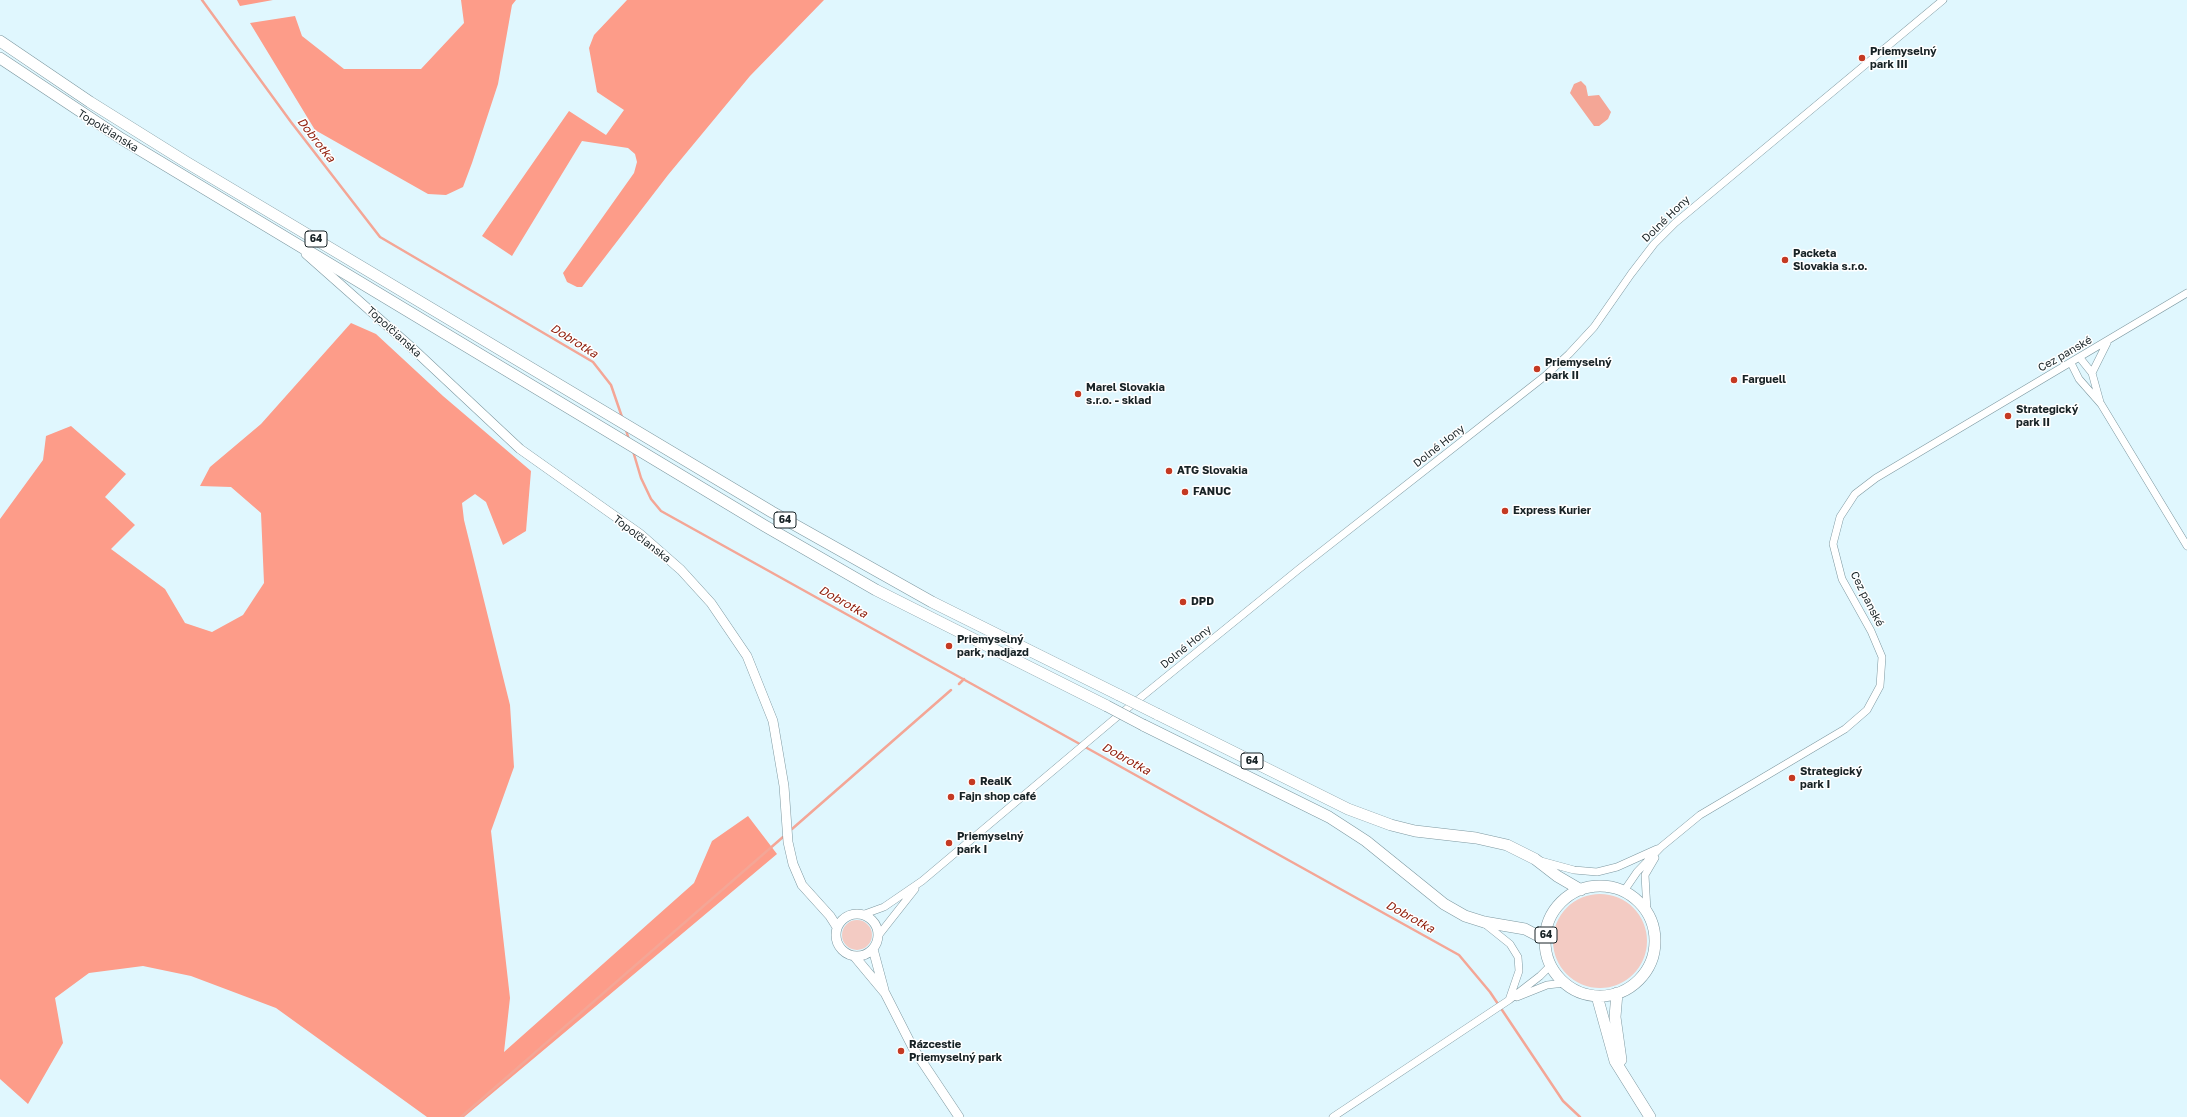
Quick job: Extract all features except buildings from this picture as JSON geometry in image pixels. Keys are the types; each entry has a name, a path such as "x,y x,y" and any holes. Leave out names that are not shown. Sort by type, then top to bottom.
{"main road":[{"name":"64","path":"0,41 90,102 186,162 772,512 884,576 1348,809 1391,825 1415,831 1476,838 1507,845 1535,859 1557,876 1581,890"},
{"name":"Topoľčianska","path":"0,58 81,114 299,247"},
{"name":"64","path":"299,247 616,435 765,526 876,590 1329,817 1366,841 1444,904 1465,916 1484,922 1526,929 1546,940"},
{"name":"64","path":"1595,887 1610,887 1624,892 1636,900 1646,911 1655,932 1655,947 1652,961 1645,973 1635,984 1617,993 1597,996 1574,989 1565,983 1551,965 1546,940 1548,924 1556,910 1567,898 1581,890 1595,887"},
{"path":"1617,993 1615,1017 1624,1074"},
{"path":"1597,996 1615,1061 1650,1117"}],"street":[{"name":"Dolné Hony","path":"862,914 884,907 922,881 1293,573 1544,376 1569,354 1594,327 1640,262 1675,223 1943,0"},
{"name":"Topoľčianska","path":"299,247 410,346 520,449 640,534 681,570 711,603 747,656 773,721 783,780 788,842 793,864 802,885 830,916 837,927"},
{"name":"Cez panské","path":"1661,847 1700,815 1845,729 1867,710 1880,686 1882,657 1871,632 1842,579 1833,544 1840,517 1855,494 1876,478 2187,293"},
{"path":"2092,373 2108,341"},
{"path":"2080,358 2092,373 2101,404"},
{"path":"2071,363 2079,379 2101,404 2187,546"},
{"path":"1535,859 1574,870 1597,872 1617,867 1661,847"},
{"path":"1624,892 1638,872 1661,847"},
{"path":"1646,911 1645,875 1661,847"},
{"name":"Dolné Hony","path":"878,936 922,881"},
{"path":"862,914 874,922 878,936 873,949 865,955 856,957 846,954 838,947 835,937 837,927 848,916 862,914"},
{"path":"1484,922 1510,944 1518,957 1519,971 1509,1000"},
{"path":"873,949 885,993 913,1048 959,1117"},
{"path":"856,957 885,993"},
{"path":"1333,1117 1509,1000 1540,976 1551,965"},
{"path":"1509,1000 1547,985 1565,983"}],"shaded area":[{"path":"237,0 273,0 240,6"},
{"path":"461,0 516,0 512,5 498,84 472,163 463,187 446,195 428,194 315,130 250,23 295,16 302,36 344,69 421,69 464,23"},
{"path":"627,0 824,0 750,76 668,175 582,287 577,287 567,282 563,273 634,173 637,162 635,154 628,148 582,141 512,256 482,236 569,111 606,135 624,110 597,92 589,48 594,35"},
{"path":"1581,81 1586,86 1588,96 1599,95 1611,112 1608,119 1599,126 1594,126 1570,93 1574,84"},
{"path":"351,323 376,334 443,396 531,471 526,531 503,545 486,502 475,494 462,503 464,520 510,705 514,767 491,831 510,998 504,1052 694,883 712,841 748,816 777,854 464,1117 427,1117 276,1008 191,976 143,966 89,973 55,998 63,1043 28,1104 0,1079 0,519 43,460 46,436 71,426 126,474 105,497 135,525 111,549 165,589 185,623 212,632 243,615 264,583 261,513 231,487 200,486 210,467 261,424"},
{"path":"1600,894 1618,897 1633,908 1644,923 1647,941 1644,959 1633,974 1618,985 1600,988 1582,985 1567,974 1556,959 1553,941 1556,923 1567,908 1582,897"},
{"path":"857,920 868,924 872,935 868,946 857,950 846,946 842,935 846,924"}],"waterway":[{"name":"Dobrotka","path":"202,0 291,122 380,237 593,362 611,385 622,417"},
{"name":"Dobrotka","path":"626,430 629,440"},
{"name":"Dobrotka","path":"633,451 641,478 651,499 661,511 1459,955 1490,992 1563,1101 1580,1117"},
{"name":"Dobrotka","path":"959,684 964,679"},
{"path":"792,829 951,690"},
{"path":"461,1117 783,837"}],"place":[{"name":"Priemyselný park III","path":"1862,58"},
{"name":"Packeta Slovakia s.r.o.","path":"1785,260"},
{"name":"Priemyselný park II","path":"1537,369"},
{"name":"Farguell","path":"1734,380"},
{"name":"Marel Slovakia s.r.o. - sklad","path":"1078,394"},
{"name":"Strategický park II","path":"2008,416"},
{"name":"ATG Slovakia","path":"1169,471"},
{"name":"FANUC","path":"1185,492"},
{"name":"Express Kurier","path":"1505,511"},
{"name":"DPD","path":"1183,602"},
{"name":"Priemyselný park, nadjazd","path":"949,646"},
{"name":"Strategický park I","path":"1792,778"},
{"name":"RealK","path":"972,782"},
{"name":"Fajn shop café","path":"951,797"},
{"name":"Priemyselný park I","path":"949,843"},
{"name":"Rázcestie Priemyselný park","path":"901,1051"}]}
